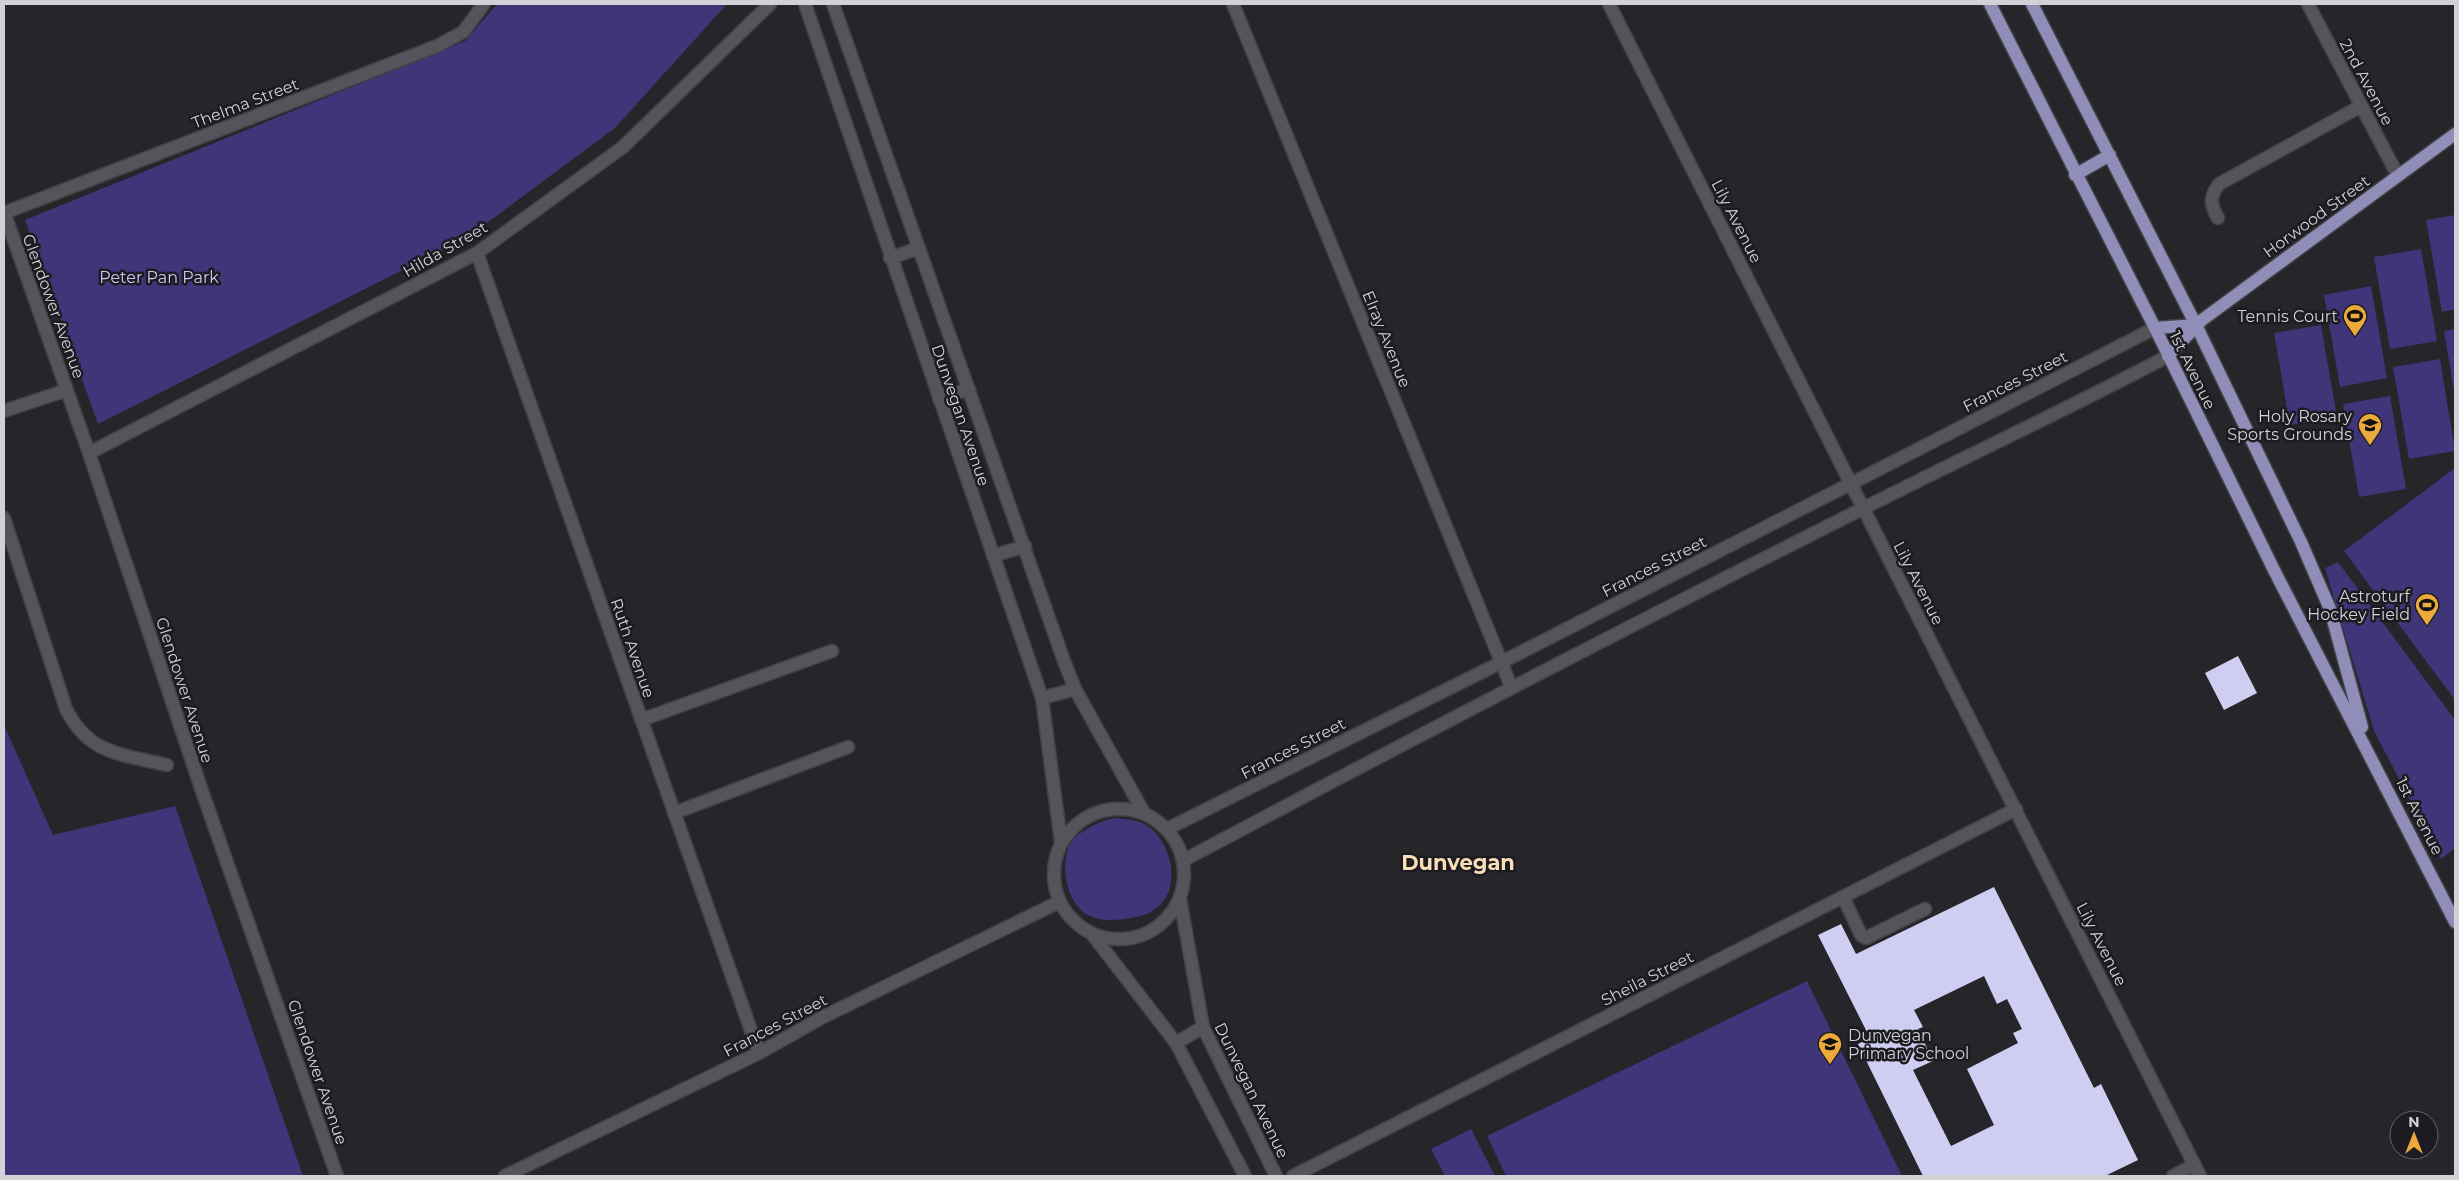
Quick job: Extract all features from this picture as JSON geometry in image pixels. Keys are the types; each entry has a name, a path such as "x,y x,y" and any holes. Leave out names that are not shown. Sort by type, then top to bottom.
{"main road":[{"name":"1st Avenue","path":"1990,4 2075,175 2155,328 2275,572 2369,751 2455,922"},
{"name":"1st Avenue","path":"2032,4 2196,325 2316,576 2330,609 2369,751"},
{"name":"Horwood Street","path":"2168,356 2196,325 2455,134"},
{"path":"2075,175 2110,155"},
{"path":"2155,328 2196,325"}],"street":[{"name":"Thelma Street","path":"4,213 437,46 463,32 484,4"},
{"name":"Hilda Street","path":"89,453 477,253 623,146 770,4"},
{"name":"Dunvegan Avenue","path":"805,4 890,258 1042,698 1061,842"},
{"name":"Dunvegan Avenue","path":"833,4 1075,689 1144,813"},
{"name":"Elray Avenue","path":"1233,4 1511,686"},
{"name":"Lily Avenue","path":"1609,4 2197,1171"},
{"name":"2nd Avenue","path":"2308,4 2398,176"},
{"path":"2218,218 2210,204 2211,195 2219,184 2361,106"},
{"name":"Glendower Avenue","path":"4,213 89,453 203,794 338,1176"},
{"path":"890,258 920,248"},
{"name":"Ruth Avenue","path":"477,253 759,1053"},
{"name":"Frances Street","path":"1167,829 1502,662 2155,328"},
{"path":"1184,860 1511,686 1862,508 2072,406 2168,356"},
{"path":"939,399 969,389"},
{"path":"4,411 67,390"},
{"path":"4,518 66,710 76,728 91,742 106,750 166,765"},
{"path":"993,556 1025,546"},
{"path":"641,720 832,651"},
{"path":"1042,698 1075,689"},
{"path":"674,813 848,747"},
{"path":"1125,808 1144,813 1167,829 1177,844 1184,860 1184,880 1180,899 1169,916 1153,930 1133,938 1112,939 1092,934 1079,926 1059,902 1054,882 1054,861 1061,842 1072,827 1088,815 1125,808"},
{"name":"Sheila Street","path":"1293,1176 2016,809"},
{"path":"1843,897 1861,935 1866,938 1925,909"},
{"name":"Dunvegan Avenue","path":"1180,899 1203,1027 1276,1176"},
{"name":"Frances Street","path":"505,1176 759,1053 823,1017 1059,902"},
{"path":"1092,934 1176,1043 1245,1176"},
{"path":"1176,1043 1203,1027"},
{"path":"2173,1176 2197,1171"}],"green space":[{"name":"Peter Pan Park","path":"497,4 727,4 615,128 468,237 98,424 25,220 465,41"},
{"path":"2455,215 2455,309 2442,312 2426,220"},
{"path":"2421,249 2437,341 2390,349 2374,257"},
{"path":"2371,286 2387,378 2340,387 2324,295"},
{"path":"2321,325 2337,417 2290,425 2274,333"},
{"path":"2455,329 2455,397 2444,331"},
{"path":"2440,359 2455,451 2409,459 2393,367"},
{"path":"2390,396 2406,489 2359,497 2343,404"},
{"name":"Astroturf Hockey Field","path":"2455,468 2455,700 2344,551"},
{"path":"2338,562 2455,720 2455,848 2441,859 2374,731 2325,568"},
{"path":"4,725 53,835 175,806 303,1176 4,1176"},
{"path":"1114,818 1140,822 1157,835 1168,854 1172,877 1166,897 1156,909 1136,917 1105,920 1090,916 1075,903 1070,893 1065,871 1068,850 1075,837 1091,826"},
{"path":"1807,981 1902,1176 1506,1176 1487,1136"},
{"path":"1471,1129 1495,1176 1445,1176 1431,1149"}],"building":[{"path":"2238,656 2257,693 2224,710 2205,673"},
{"path":"1994,887 2094,1088 2101,1084 2138,1160 2105,1176 1923,1176 1858,1044 1870,1038 1818,935 1841,924 1856,954","holes":["1984,976 1997,1004 2007,999 2022,1029 2013,1033 2018,1043 1967,1069 1994,1125 1951,1146 1913,1070 1933,1061 1918,1029 1923,1027 1914,1010"]}],"place":[{"name":"Tennis Court","path":"2355,337"},
{"name":"Holy Rosary Sports Grounds","path":"2370,446"},
{"name":"Astroturf Hockey Field","path":"2427,626"},
{"name":"Dunvegan Primary School","path":"1830,1065"}],"district":[{"name":"Dunvegan","path":"1458,863"}]}
